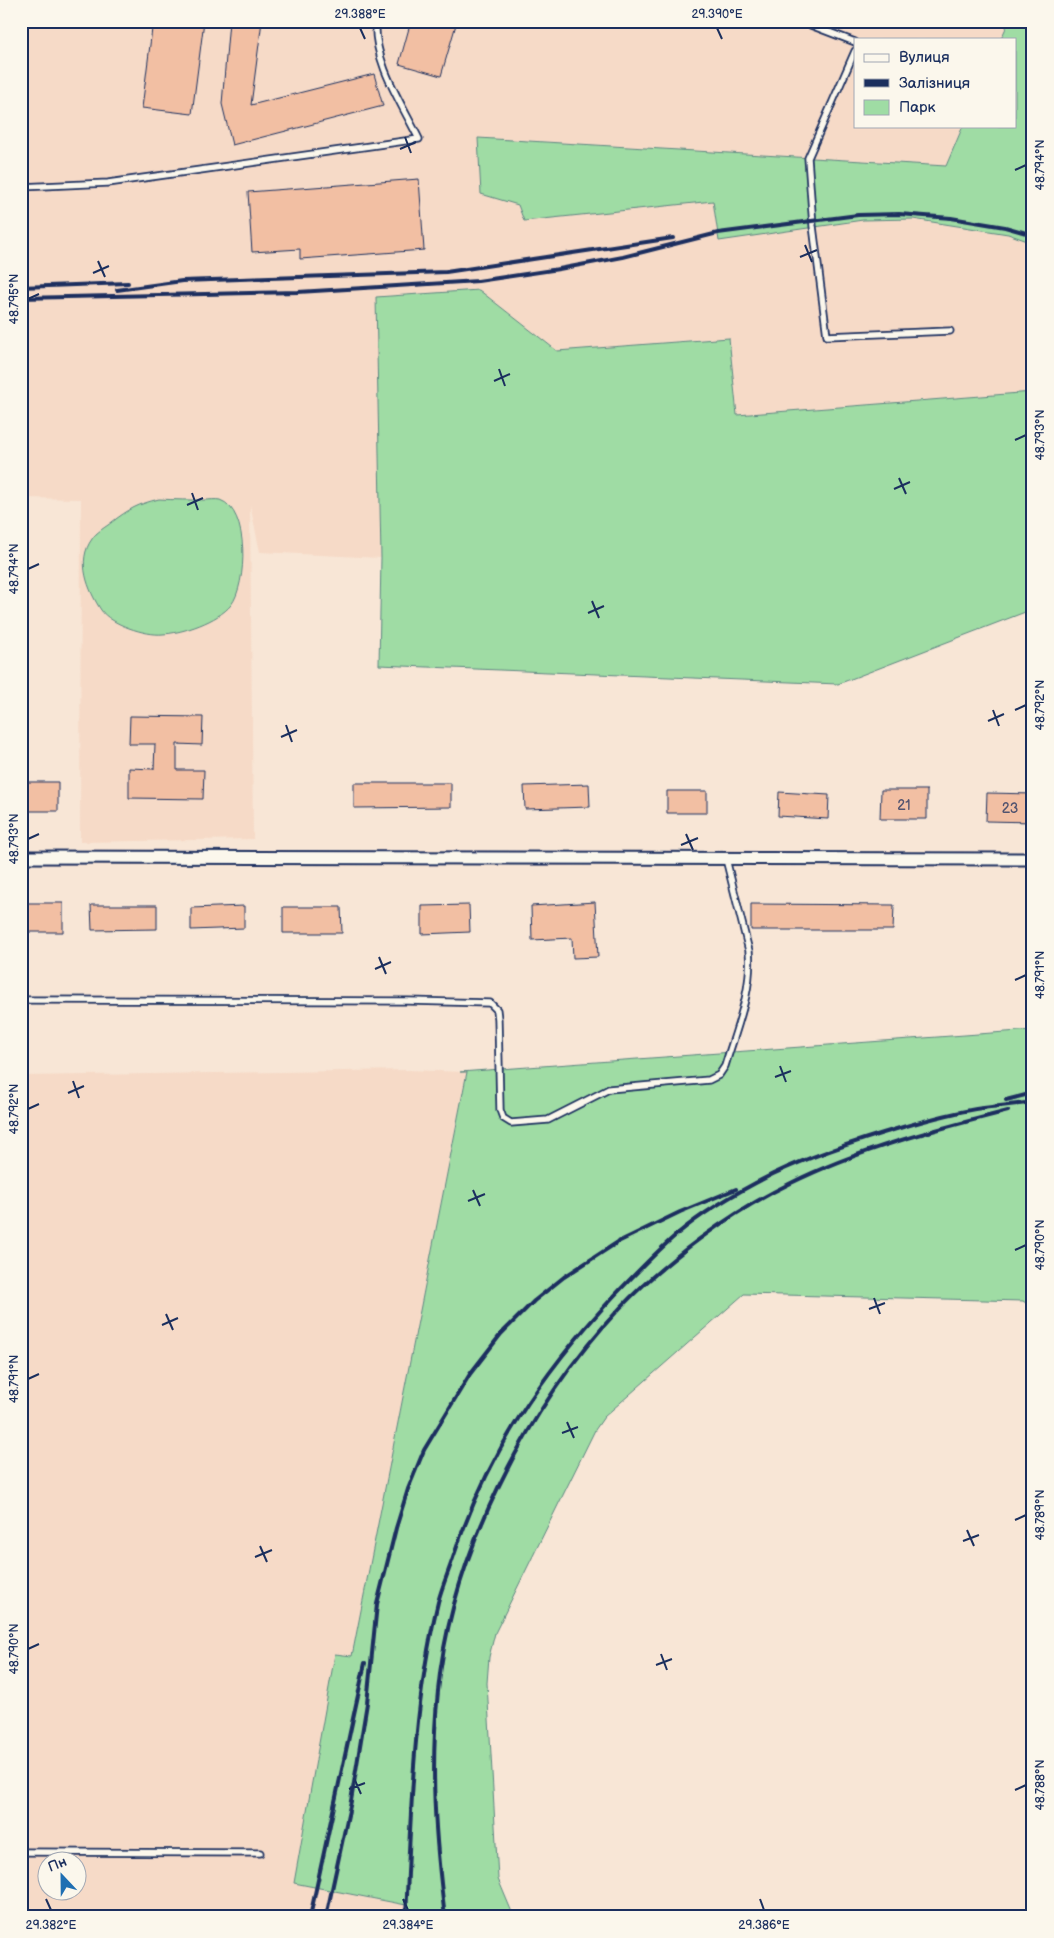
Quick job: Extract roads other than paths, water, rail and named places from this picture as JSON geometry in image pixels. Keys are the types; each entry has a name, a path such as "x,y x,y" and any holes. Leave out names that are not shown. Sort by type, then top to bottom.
{"street":[{"path":"21,857 1033,859"}],"lane":[{"path":"21,187 108,183 419,140 383,65 377,45 376,21"},
{"path":"800,21 854,42"},
{"path":"854,53 808,158 812,226 827,336 950,331"},
{"path":"21,1000 490,1003 496,1010 498,1019 500,1110 503,1118 511,1123 548,1120 609,1089 710,1080 725,1066 749,982 750,967 749,951 726,859"},
{"path":"21,1852 260,1853"}],"railway":[{"path":"21,298 298,292 478,281 623,257 718,233 858,215 899,214 951,218 1005,227 1033,235"},
{"path":"117,290 182,281 446,272 673,238"},
{"path":"21,287 128,283"},
{"path":"1006,1100 1033,1093"},
{"path":"406,1917 414,1759 418,1719 423,1680 438,1602 467,1520 499,1451 518,1418 562,1356 614,1296 668,1242 698,1218 748,1187 773,1174 821,1154 903,1127 967,1111 1033,1102"},
{"path":"445,1917 436,1832 434,1748 438,1691 446,1640 459,1588 477,1536 499,1486 525,1437 554,1390 586,1347 638,1290 678,1255 744,1209 767,1195 842,1160 924,1133 1008,1111"},
{"path":"326,1917 351,1801 367,1703 377,1604 396,1528 408,1489 424,1450 470,1374 501,1334 534,1301 564,1277 618,1242 680,1212 736,1189"},
{"path":"310,1917 365,1663"}]}
